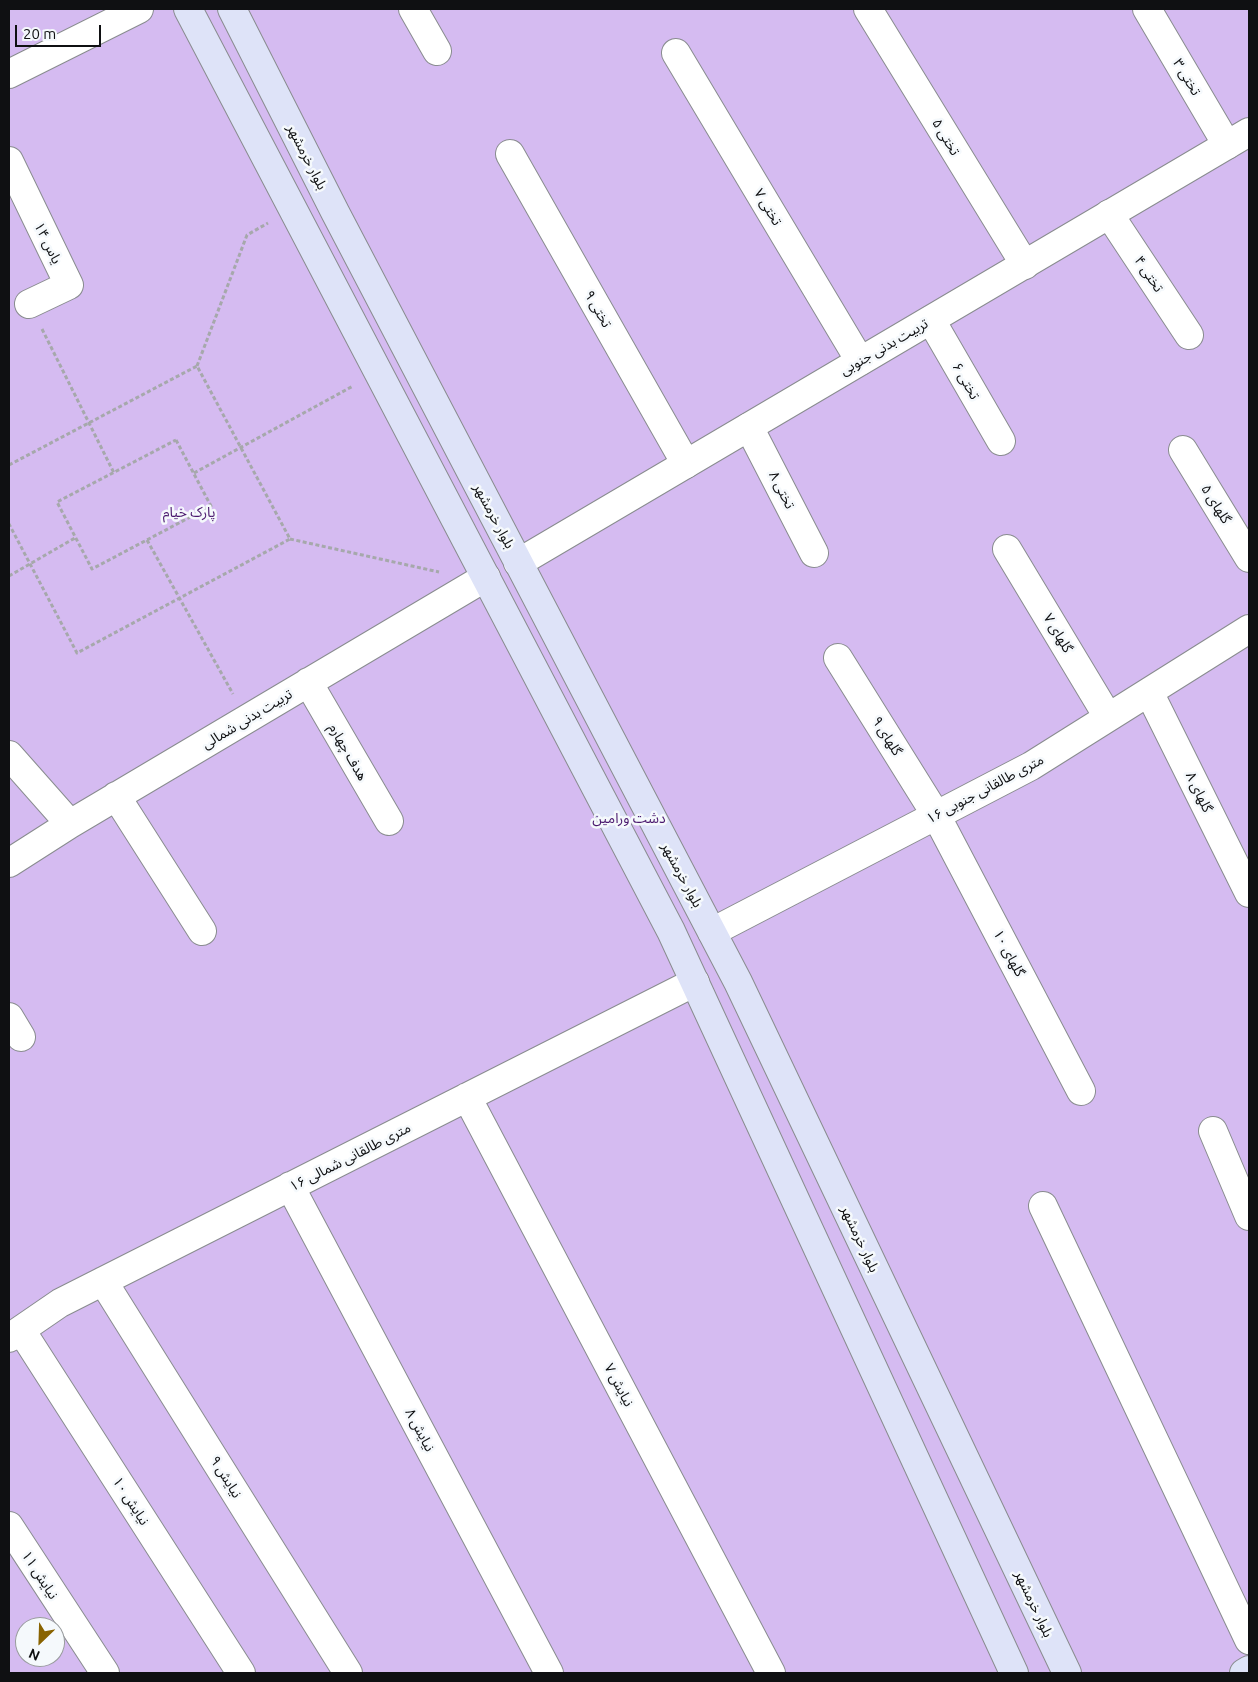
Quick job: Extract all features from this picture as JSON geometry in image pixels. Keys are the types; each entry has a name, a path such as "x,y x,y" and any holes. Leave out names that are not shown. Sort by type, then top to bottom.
{"main road":[{"path":"188,9 671,931 1014,1673"},
{"name":"بلوار خرمشهر","path":"232,9 335,212 712,932 1067,1673"},
{"path":"1244,1673 1249,1670"}],"street":[{"path":"9,74 139,9"},
{"path":"413,9 437,51"},
{"name":"تختی ۵","path":"868,9 1025,264"},
{"name":"تختی ۳","path":"1147,9 1238,138"},
{"name":"تختی ۷","path":"676,54 860,361"},
{"name":"تربیت بدنی جنوبی","path":"518,563 1238,138"},
{"name":"تختی ۹","path":"510,154 686,464"},
{"name":"یاس ۱۴","path":"9,161 69,285 29,304"},
{"name":"تختی ۴","path":"1109,214 1189,334"},
{"name":"تختی ۶","path":"930,320 1001,441"},
{"name":"تختی ۸","path":"749,427 814,554"},
{"name":"گلهای ۵","path":"1183,450 1249,558"},
{"name":"گلهای ۷","path":"1008,549 1108,718"},
{"name":"تربیت بدنی شمالی","path":"9,863 116,796 486,577"},
{"name":"۱۶ متری طالقانی جنوبی","path":"712,932 1031,766 1249,629"},
{"name":"گلهای ۹","path":"838,658 936,815"},
{"name":"هدف چهارم","path":"308,682 389,821"},
{"name":"گلهای ۸","path":"1150,692 1249,893"},
{"path":"9,755 70,824"},
{"path":"116,796 202,931"},
{"name":"گلهای ۱۰","path":"936,815 1081,1092"},
{"name":"۱۶ متری طالقانی شمالی","path":"15,1334 60,1303 695,982"},
{"name":"نیایش ۷","path":"467,1097 771,1673"},
{"path":"1213,1131 1249,1216"},
{"name":"نیایش ۸","path":"290,1186 549,1673"},
{"path":"1042,1206 1249,1640"},
{"name":"نیایش ۹","path":"103,1282 348,1673"},
{"name":"نیایش ۱۰","path":"15,1334 241,1673"},
{"name":"نیایش ۱۱","path":"9,1526 105,1673"}],"path":[{"path":"9,465 196,366 247,235 293,209"},
{"path":"29,304 114,473"},
{"path":"196,366 290,539"},
{"path":"194,473 379,373"},
{"path":"176,440 212,506 92,569 56,502 114,473 176,440"},
{"path":"9,524 77,653 290,539 423,570 441,572"},
{"path":"9,576 75,538"},
{"path":"147,540 248,718"}],"green space":[{"name":"دشت ورامین","path":"9,9 1249,9 1249,1673 9,1673"}],"park label":[{"name":"پارک خیام","path":"189,512"}]}
